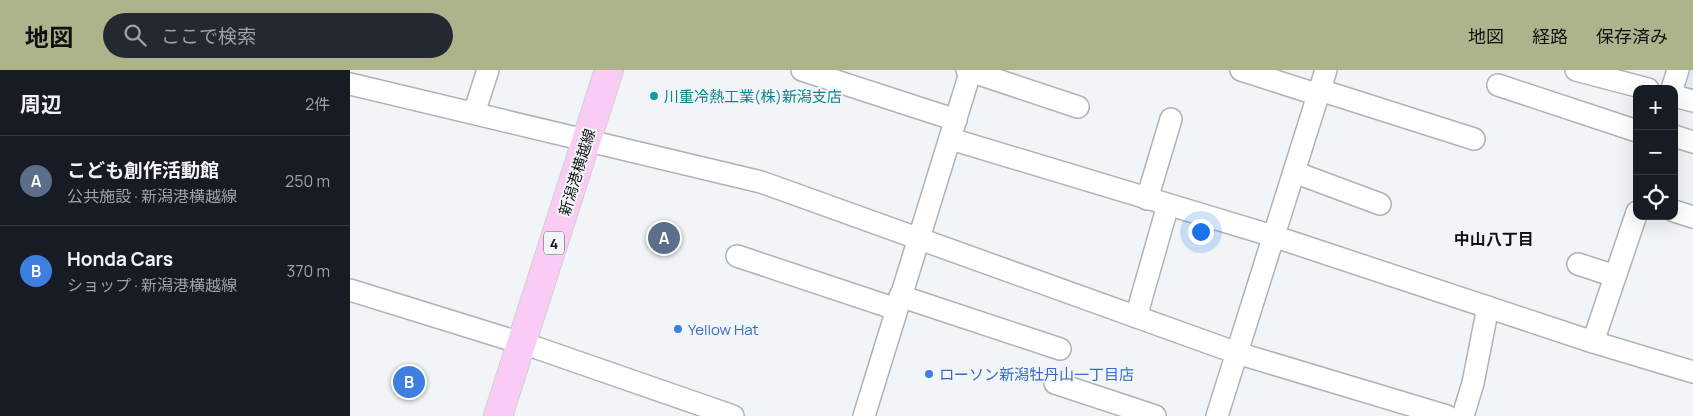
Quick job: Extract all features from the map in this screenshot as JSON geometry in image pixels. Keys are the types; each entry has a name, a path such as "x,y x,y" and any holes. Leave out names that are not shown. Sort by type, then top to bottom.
{"main road":[{"name":"新潟港横越線","path":"594,141 609,70"},
{"name":"新潟港横越線","path":"515,416 530,346 594,141 623,70"},
{"name":"新潟港横越線","path":"498,416 530,346"}],"street":[{"path":"354,70 350,84 761,182 1237,353 1447,416"},
{"path":"474,113 488,70"},
{"path":"802,70 953,129 1147,198 1273,236 1593,342 1693,372"},
{"path":"864,416 970,70 1078,107"},
{"path":"1241,70 1474,139"},
{"path":"1218,416 1326,70"},
{"path":"1576,70 1633,85"},
{"path":"1673,85 1678,70"},
{"path":"1498,85 1634,130"},
{"path":"1678,97 1693,101"},
{"path":"1147,198 1171,119"},
{"path":"1678,137 1693,142"},
{"path":"1294,172 1380,204"},
{"path":"1136,317 1168,205"},
{"path":"1678,212 1693,217"},
{"path":"1593,342 1634,220"},
{"path":"737,256 1060,349"},
{"path":"1578,264 1615,276"},
{"path":"350,290 530,346 733,416"},
{"path":"1463,416 1473,383 1488,307"},
{"path":"1055,383 1155,416"}],"shaded area":[{"path":"1685,70 1693,70 1693,93 1679,89"}],"place":[{"name":"川重冷熱工業(株)新潟支店","path":"654,96"},
{"name":"こども創作活動館","path":"664,238"},
{"name":"Yellow Hat","path":"678,329"},
{"name":"ローソン新潟牡丹山一丁目店","path":"929,374"},
{"name":"Honda Cars","path":"409,382"}],"district":[{"name":"中山八丁目","path":"1494,239"}]}
